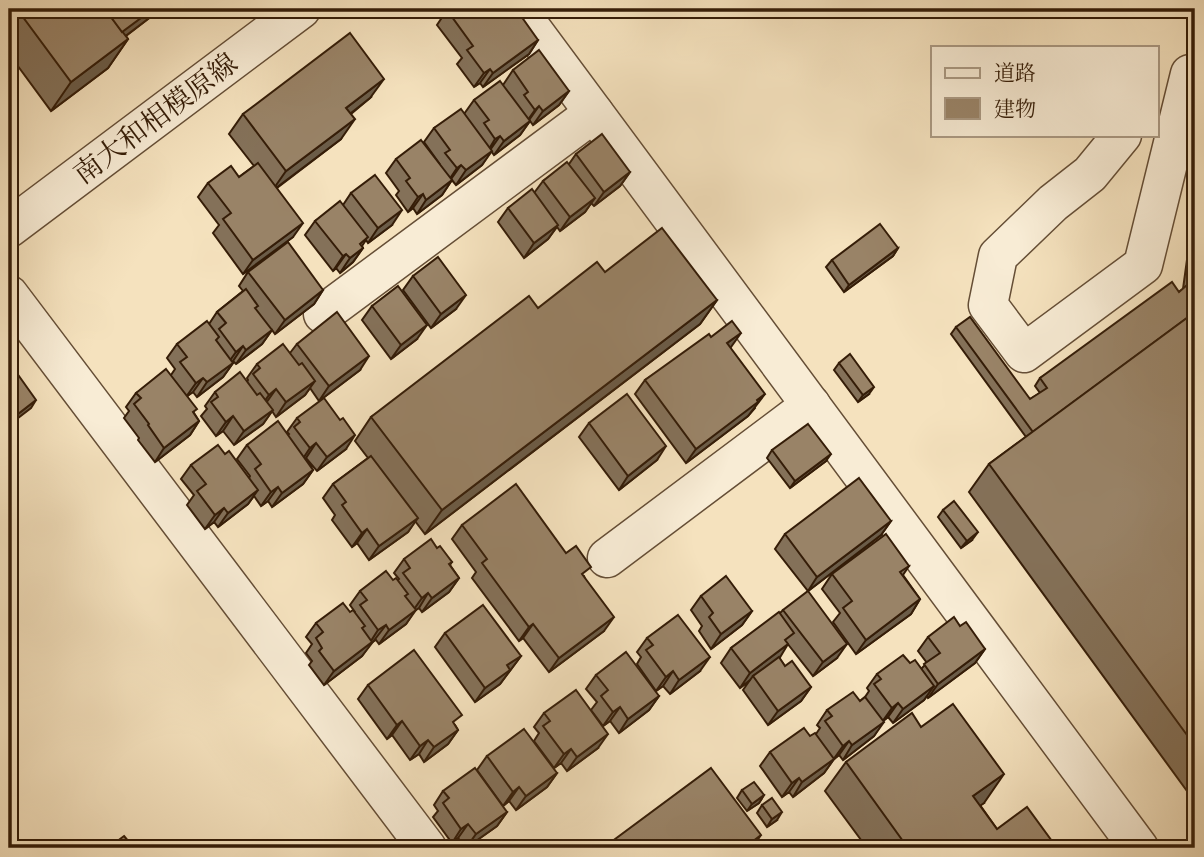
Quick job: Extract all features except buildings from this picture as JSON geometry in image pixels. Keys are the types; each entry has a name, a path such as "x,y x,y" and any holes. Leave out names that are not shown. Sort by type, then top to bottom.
{"street":[{"name":"南大和相模原線","path":"9,228 301,9"},
{"path":"517,9 1139,848"},
{"path":"1158,91 1167,80 1192,72"},
{"path":"1121,136 1090,174 1053,203 998,256 988,305 1024,353 1143,265 1192,72"},
{"path":"323,314 594,113"},
{"path":"9,295 427,848"},
{"path":"607,558 811,405"}]}
